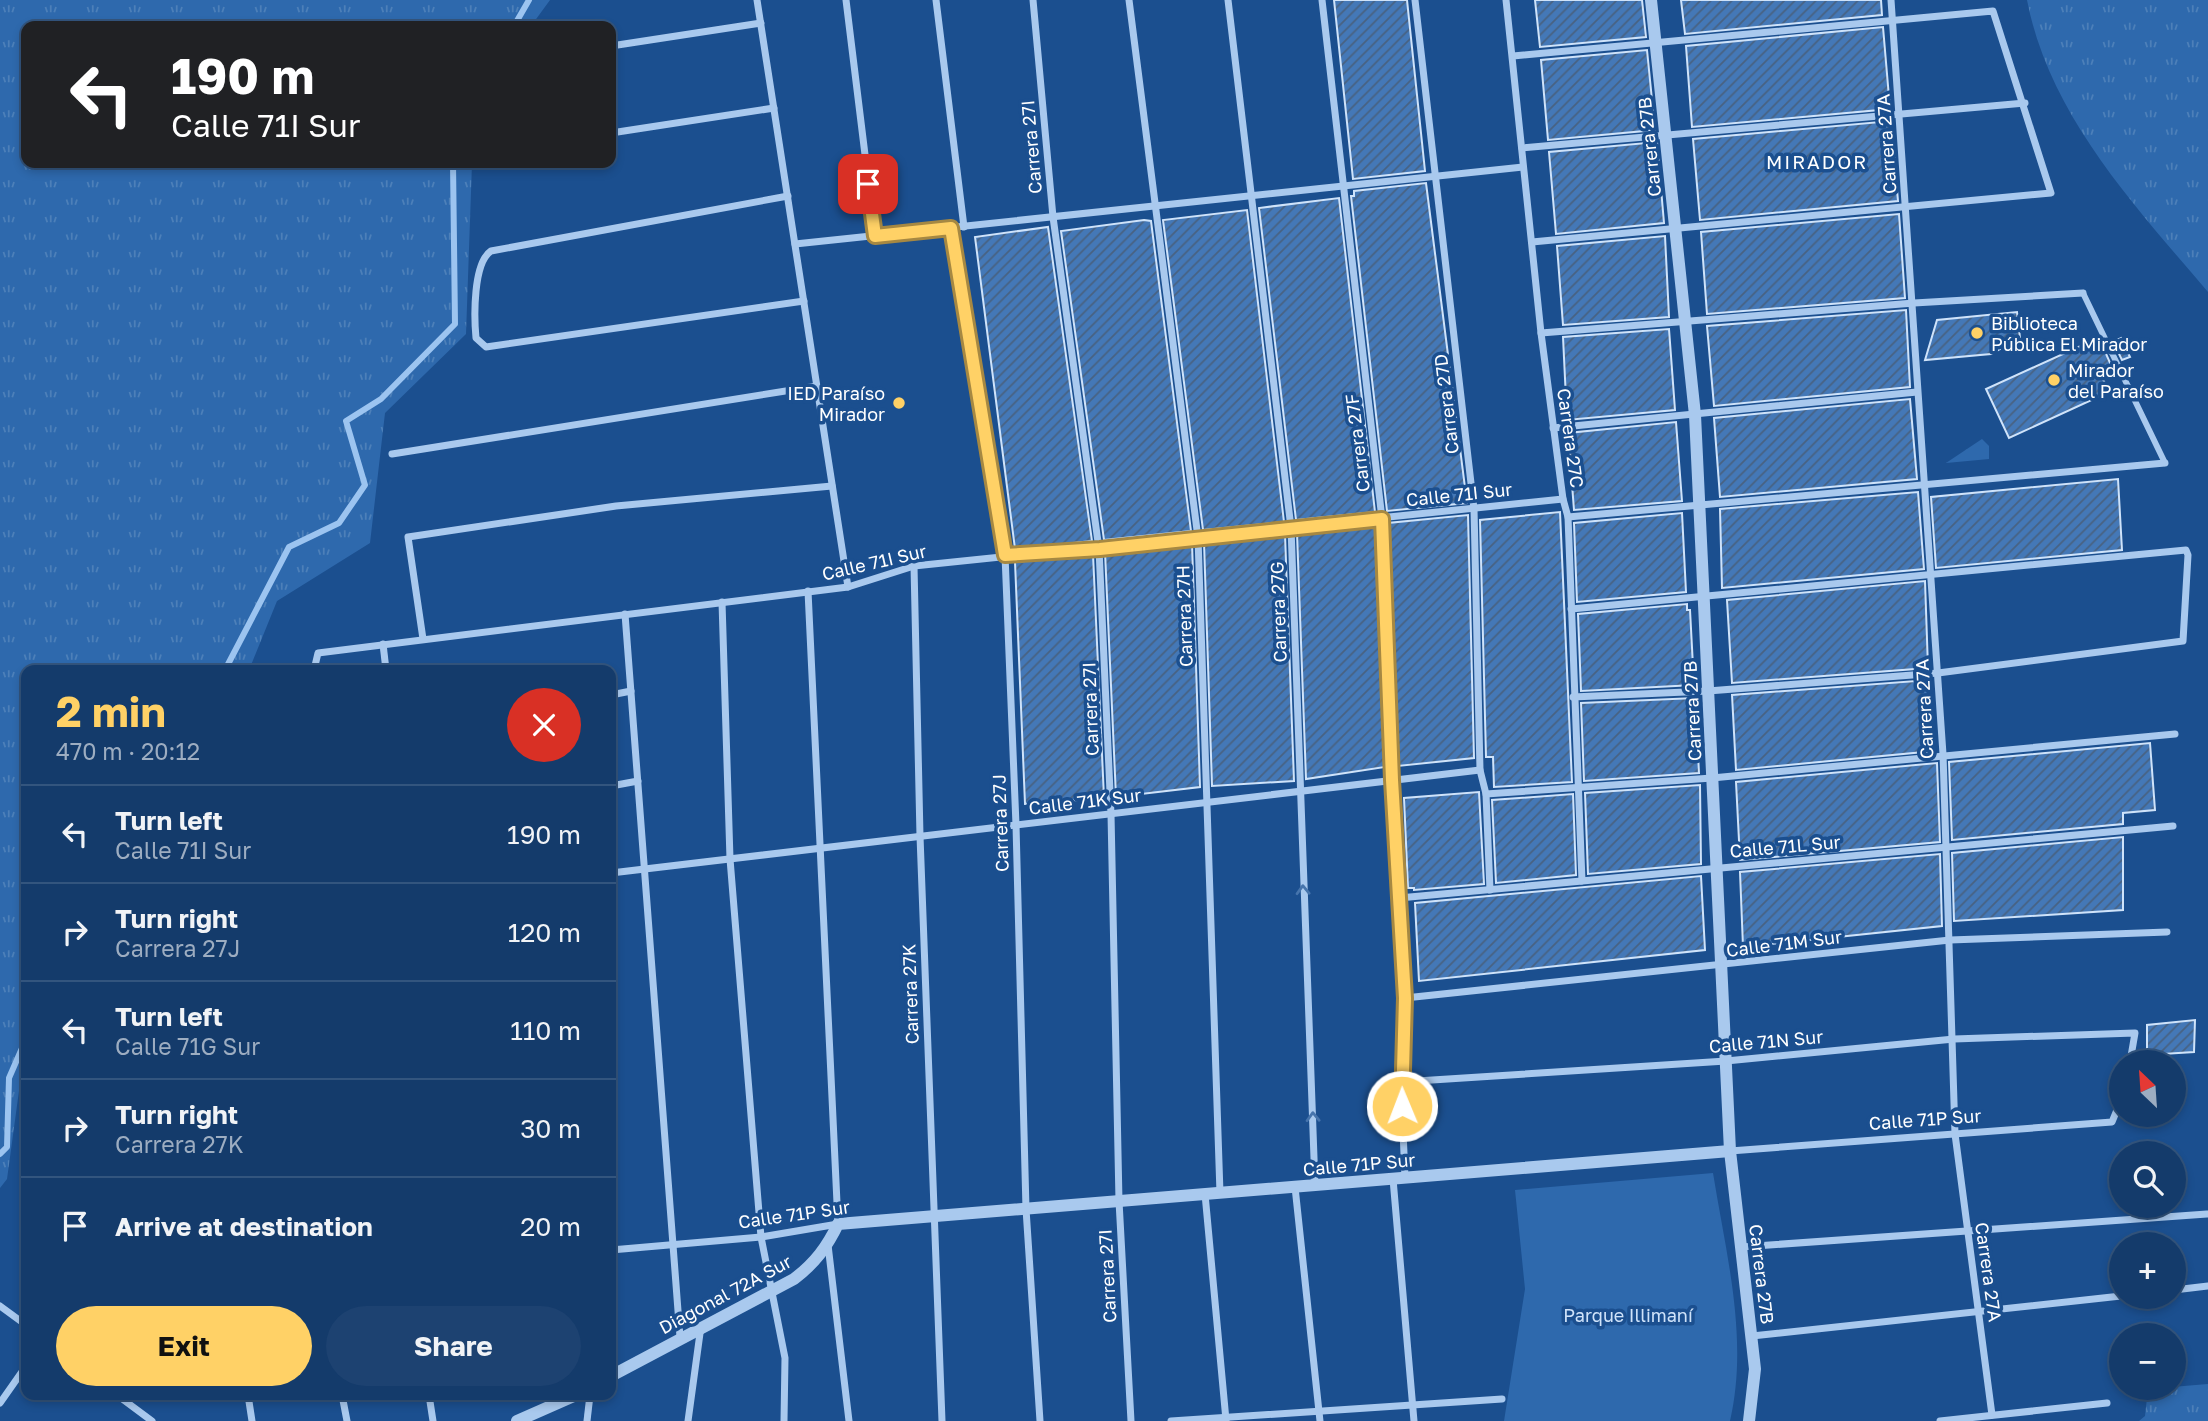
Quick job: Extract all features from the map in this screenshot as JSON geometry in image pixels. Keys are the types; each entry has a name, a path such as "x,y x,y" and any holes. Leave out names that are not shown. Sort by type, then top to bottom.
{"street":[{"path":"757,0 848,587"},
{"path":"846,0 875,236"},
{"path":"936,0 964,227"},
{"name":"Carrera 27I","path":"1034,0 1053,217 1100,549 1111,814 1119,1201 1131,1421"},
{"name":"Carrera 27H","path":"1129,0 1198,538 1220,1193"},
{"name":"Carrera 27G","path":"1228,0 1249,197 1291,528 1315,1185"},
{"name":"Carrera 27F","path":"1322,0 1382,519 1392,780 1405,998 1399,1178 1414,1421"},
{"name":"Carrera 27D","path":"1415,0 1474,509 1480,770 1486,794 1490,890"},
{"name":"Carrera 27C","path":"1506,0 1541,333 1563,499 1568,517 1582,881"},
{"name":"Carrera 27B","path":"1651,0 1695,415 1730,1151 1752,1336 1755,1385 1749,1421"},
{"name":"Carrera 27A","path":"1891,0 1943,754 1955,1134 1992,1415"},
{"path":"1513,56 1993,11 2025,103 2051,193 1532,242"},
{"path":"616,45 761,23"},
{"path":"1522,148 1665,133 2025,103"},
{"path":"616,132 774,108"},
{"path":"795,244 1523,167"},
{"path":"788,196 491,251 483,260 475,305 476,338 486,347 804,301"},
{"name":"Carrera 27J","path":"951,228 1005,555 1016,825 1026,1209 1040,1421"},
{"path":"1541,333 1914,303 2083,293 2165,463 1568,517"},
{"path":"393,454 817,386"},
{"path":"1553,429 1917,392"},
{"path":"423,639 408,537 616,506 832,486"},
{"name":"Calle 71I Sur","path":"315,665 318,653 848,587 914,566 1005,555 1100,549 1563,499"},
{"path":"1571,609 2186,550 2183,641 1938,673 1708,691 1573,697"},
{"name":"Carrera 27K","path":"914,566 920,836 942,1421"},
{"path":"808,591 838,1224"},
{"path":"722,602 730,859 761,1237 785,1358 784,1421"},
{"path":"625,614 647,869 680,1337"},
{"path":"383,644 385,665"},
{"path":"616,694 631,691"},
{"path":"1486,794 1712,778 2175,734"},
{"name":"Calle 71K Sur","path":"616,872 1480,770"},
{"path":"616,785 638,781"},
{"name":"Calle 71L Sur","path":"1399,898 2173,826"},
{"name":"Calle 71M Sur","path":"1405,998 1721,967 1950,940 2167,932"},
{"name":"Calle 71N Sur","path":"1401,1082 1726,1061 1954,1039 2135,1032 2132,1050"},
{"name":"Calle 71P Sur","path":"616,1250 761,1237 838,1224 2109,1122"},
{"path":"1295,1187 1320,1421"},
{"path":"1205,1194 1225,1419"},
{"path":"1741,1247 2207,1214"},
{"name":"Diagonal 72A Sur","path":"616,1373 701,1325 772,1290 811,1266 828,1245 838,1224"},
{"path":"828,1245 849,1421"},
{"path":"2186,1289 2208,1286"},
{"path":"1752,1336 2109,1297"},
{"path":"0,1306 21,1321"},
{"path":"688,1421 701,1325"},
{"path":"0,1403 21,1373"},
{"path":"1171,1421 1502,1399"},
{"path":"124,1400 152,1421"},
{"path":"249,1400 252,1421"},
{"path":"343,1400 347,1421"},
{"path":"430,1400 433,1421"},
{"path":"517,1421 565,1400"},
{"path":"587,1421 589,1400"},
{"path":"1940,1421 2107,1403"}],"green space":[{"path":"0,0 550,0 535,21 21,21 21,168 472,168 466,334 385,413 370,543 277,601 251,665 21,665 21,1076 7,1179 0,1188"},
{"path":"2027,0 2208,0 2208,292 2124,192 2075,120 2054,82 2038,42"},
{"path":"1982,439 1989,446 1989,459 1946,463"},
{"name":"Parque Illimaní","path":"1713,1173 1734,1297 1737,1359 1730,1421 1504,1421 1525,1289 1515,1190"},
{"path":"2208,1384 2208,1421 2139,1421 2145,1416 2147,1400 2186,1400 2186,1386"}],"building":[{"path":"1334,0 1407,0 1425,171 1353,179"},
{"path":"1535,0 1642,0 1646,37 1540,47"},
{"path":"1681,0 1881,0 1882,15 1685,34"},
{"path":"1883,27 1890,109 1692,127 1686,46"},
{"path":"1647,50 1655,130 1548,140 1541,60"},
{"path":"1891,121 1898,201 1700,220 1693,139"},
{"path":"1657,142 1664,223 1556,234 1549,152"},
{"path":"1426,183 1467,503 1387,511 1351,196 1354,196 1354,191"},
{"path":"1339,198 1375,512 1296,520 1259,208"},
{"path":"1247,210 1284,522 1203,530 1163,220"},
{"path":"1899,214 1905,298 1707,314 1701,232"},
{"path":"1151,221 1191,531 1104,540 1061,231"},
{"path":"1048,227 1092,541 1015,549 975,237"},
{"path":"1665,236 1669,317 1563,325 1557,246"},
{"path":"1906,310 1910,387 1714,406 1707,326"},
{"name":"Biblioteca Pública El Mirador","path":"2017,312 2020,338 1991,354 1925,360 1937,320"},
{"path":"1669,329 1675,410 1567,420 1563,337"},
{"path":"2121,338 2130,357 2122,360 2113,342"},
{"name":"Mirador del Paraíso","path":"2087,343 2091,352 2103,347 2111,365 2099,371 2109,392 2009,438 1986,389"},
{"path":"1910,399 1917,479 1720,497 1714,418"},
{"path":"1676,422 1682,501 1574,510 1568,433"},
{"path":"2118,479 2122,550 1936,568 1931,497"},
{"path":"1918,492 1924,569 1722,588 1720,509"},
{"path":"1560,512 1572,782 1494,787 1493,757 1486,757 1480,520"},
{"path":"1682,513 1686,592 1577,602 1574,523"},
{"path":"1468,515 1474,758 1398,766 1388,523"},
{"path":"1376,524 1385,767 1306,779 1297,533"},
{"path":"1285,534 1294,781 1212,786 1204,542"},
{"path":"1192,543 1200,787 1116,797 1105,552"},
{"path":"1093,554 1104,798 1025,804 1015,562"},
{"path":"1925,581 1928,668 1732,683 1727,600"},
{"path":"1687,604 1687,610 1690,610 1694,685 1581,691 1578,614"},
{"path":"1929,680 1934,751 1736,770 1732,695"},
{"path":"1695,698 1699,773 1584,781 1581,703"},
{"path":"2150,743 2155,810 2123,813 2123,824 1952,840 1949,762"},
{"path":"1937,763 1940,842 1740,860 1736,782"},
{"path":"1700,785 1701,864 1588,874 1585,793"},
{"path":"1479,792 1484,884 1414,890 1408,888 1404,798"},
{"path":"1573,794 1576,875 1496,883 1492,800"},
{"path":"2123,837 2123,910 1954,921 1952,853"},
{"path":"1940,854 1942,926 1743,947 1740,872"},
{"path":"1701,876 1705,950 1419,981 1415,903"},
{"path":"2195,1020 2194,1052 2147,1050 2147,1025"}],"waterway":[{"path":"517,21 529,0"},
{"path":"228,665 289,547 339,523 365,485 346,421 381,399 455,324 453,168"},
{"path":"0,1154 7,1147 9,1078 21,1050"}],"place":[{"name":"Biblioteca Pública El Mirador","path":"1977,333"},
{"name":"Mirador del Paraíso","path":"2054,380"},
{"name":"IED Paraíso Mirador","path":"899,403"}],"district":[{"name":"MIRADOR","path":"1817,161"}],"route":[{"path":"868,184 875,236 951,228 1005,555 1100,549 1382,519 1392,780 1405,998 1402,1106"}]}
